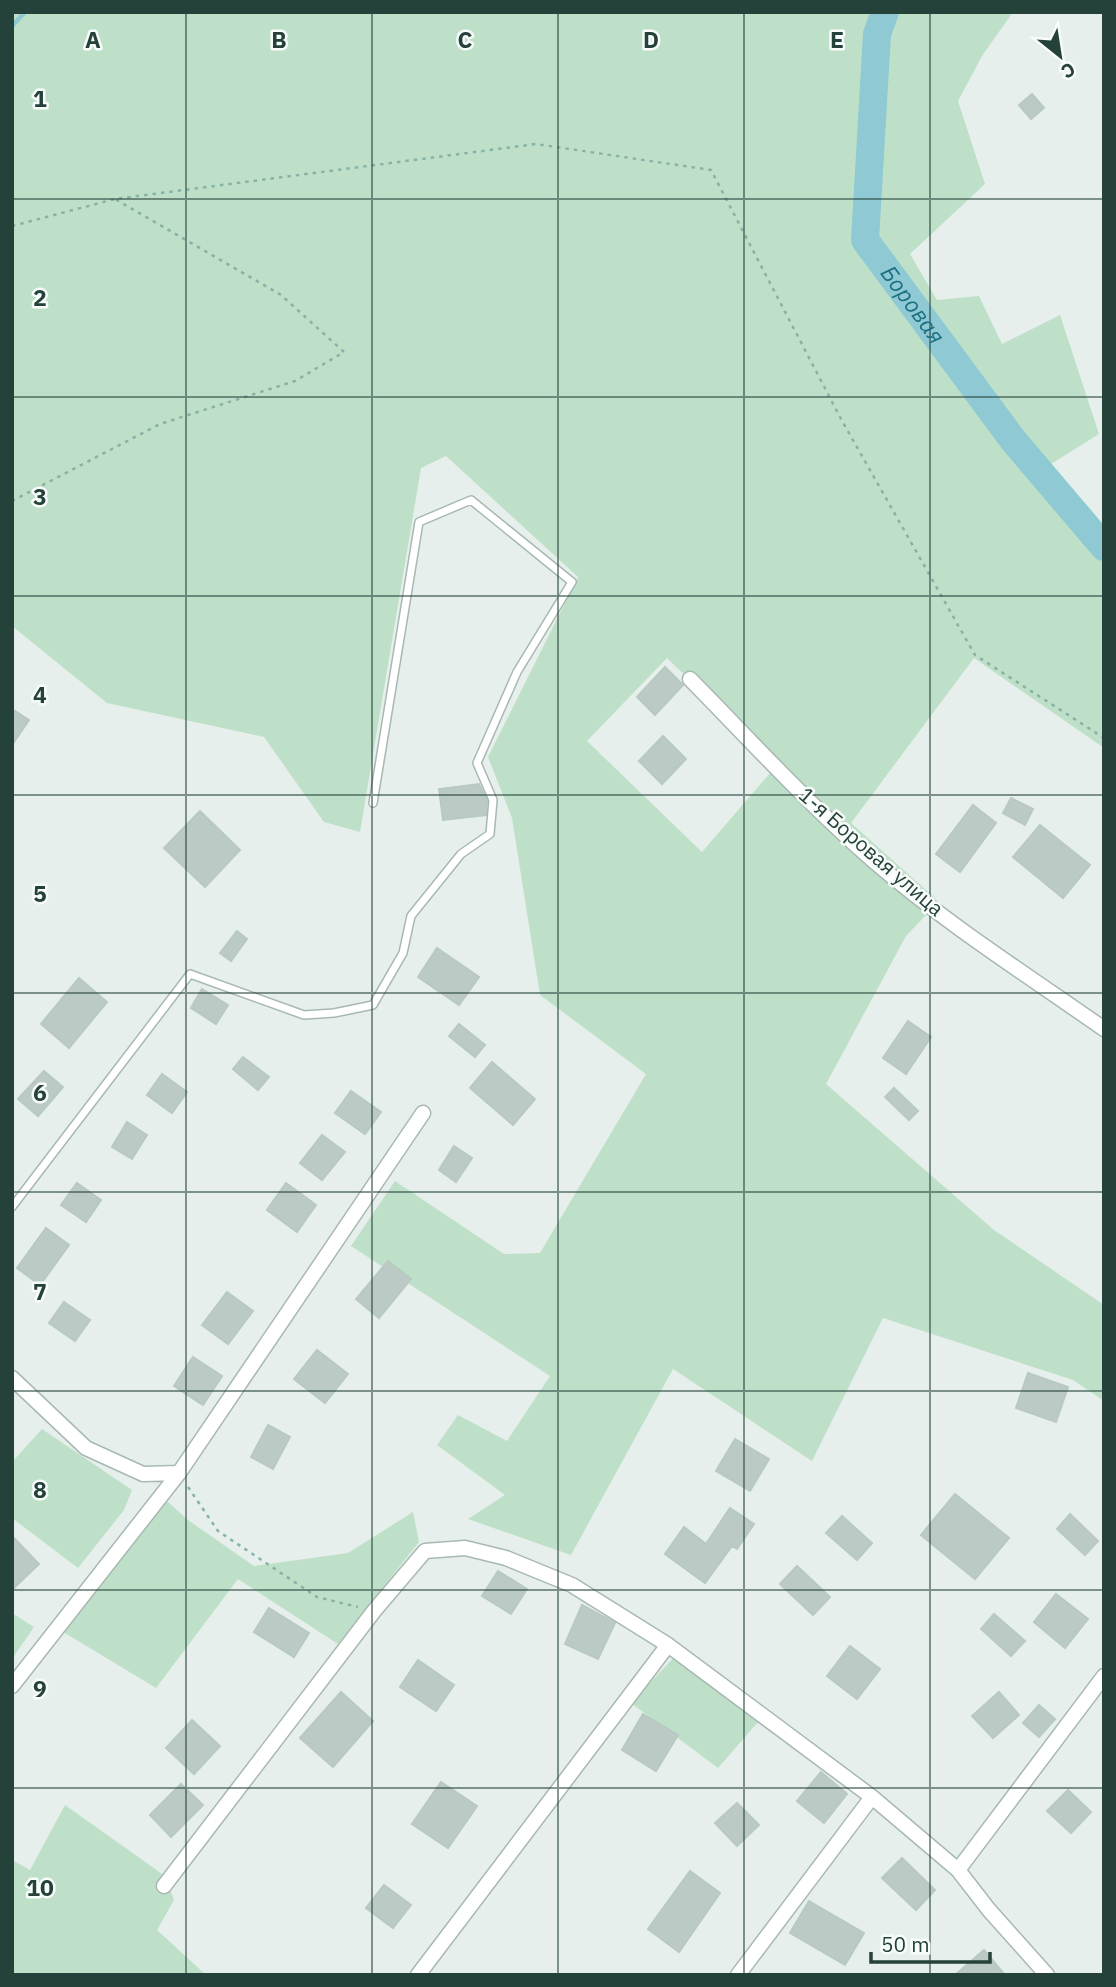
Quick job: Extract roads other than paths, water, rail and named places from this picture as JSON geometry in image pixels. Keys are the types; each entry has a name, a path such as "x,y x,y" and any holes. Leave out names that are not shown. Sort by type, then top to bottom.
{"street":[{"name":"1-я Боровая улица","path":"690,679 781,772 875,862 940,915 1104,1029"},
{"path":"12,1686 179,1473 423,1113"},
{"path":"12,1378 86,1448 143,1474 179,1473"},
{"path":"164,1886 374,1611 425,1552 465,1548 506,1558 572,1585 668,1645 872,1797 958,1870 989,1910 1047,1975"},
{"path":"418,1975 668,1645"},
{"path":"958,1870 1104,1676"},
{"path":"738,1975 872,1797"}],"lane":[{"path":"12,1207 190,974 304,1016 373,1005 403,953 411,916 461,854 490,834 493,800 477,763 517,672 572,582 471,500 419,522 373,803"}],"waterway":[{"path":"12,26 25,12"},
{"name":"Боровая","path":"885,12 877,34 865,240 1013,440 1104,547"}]}
